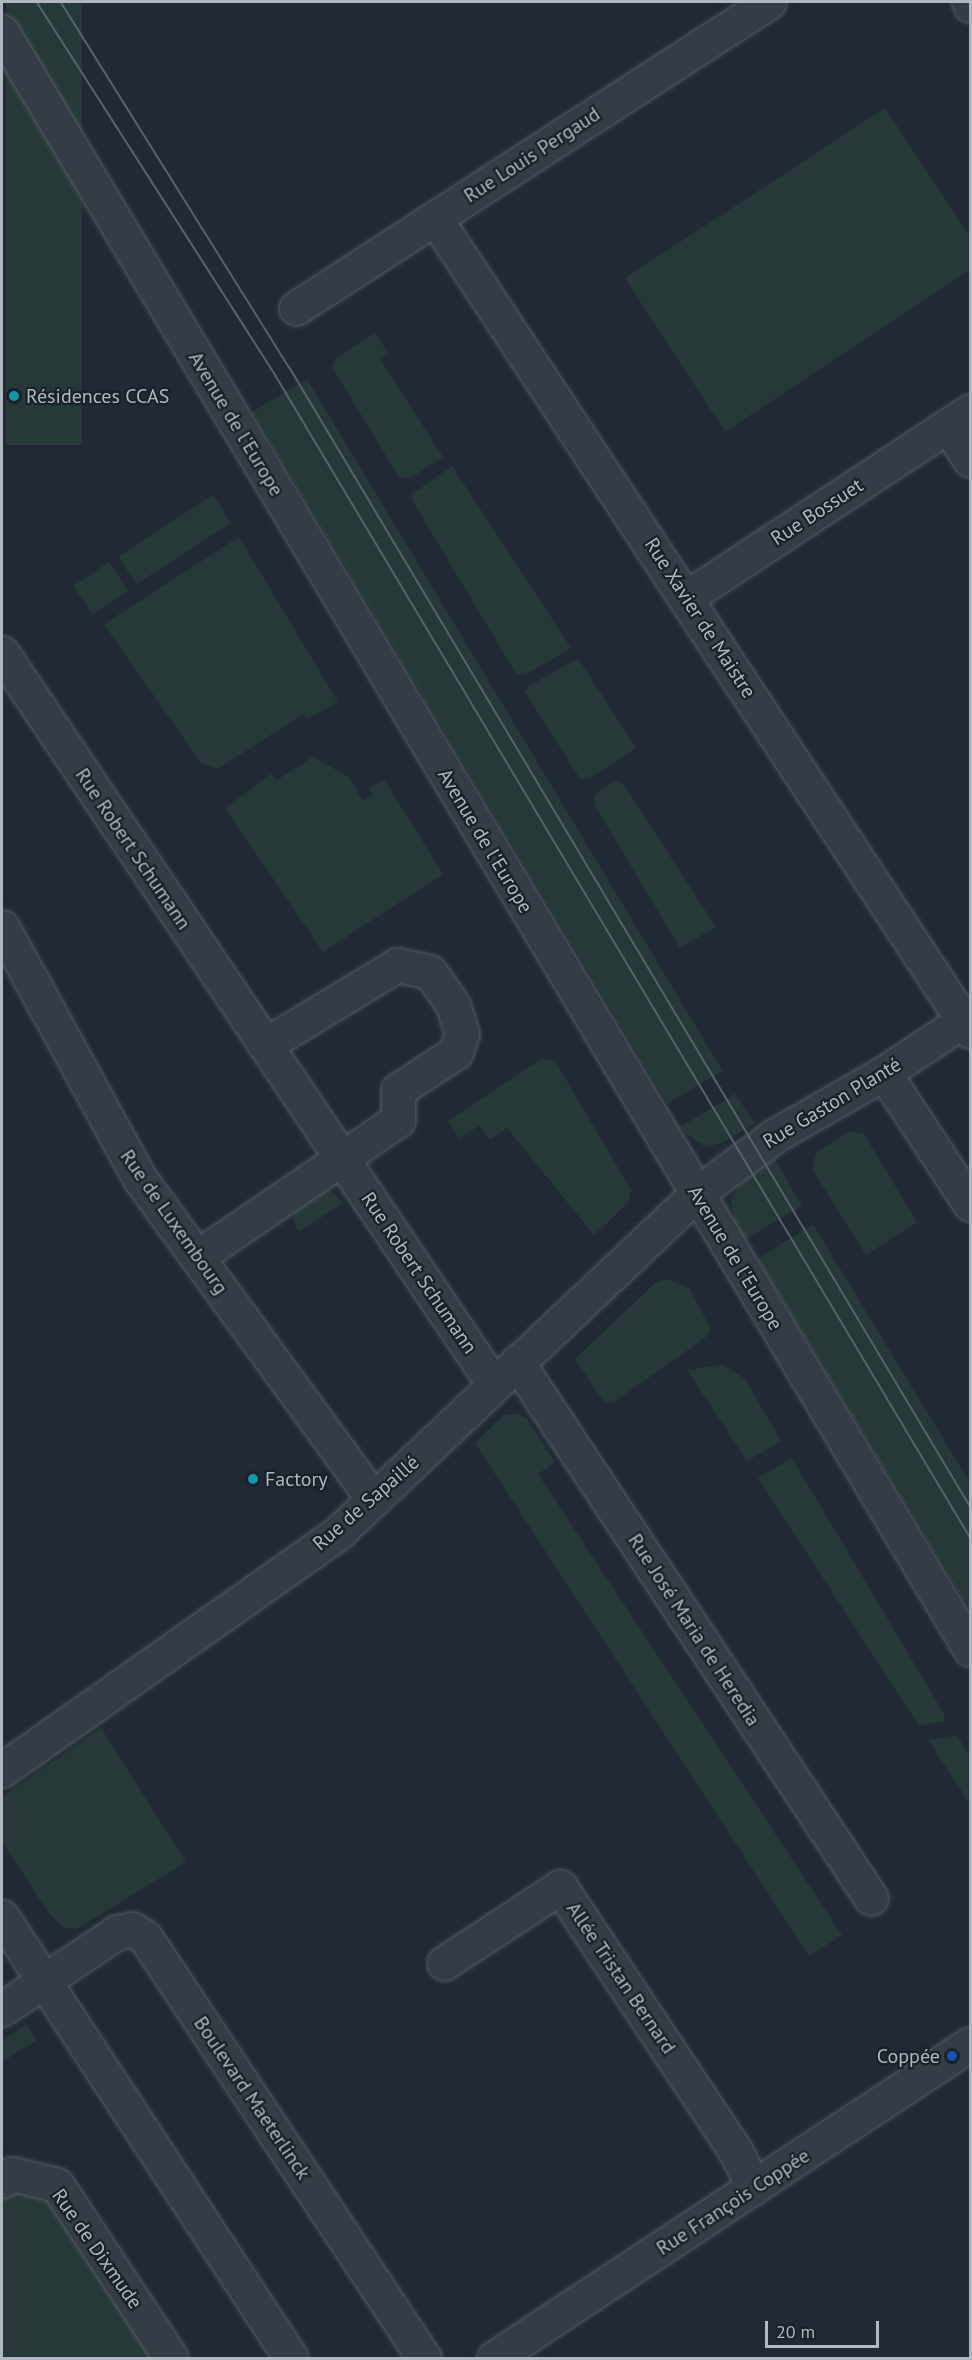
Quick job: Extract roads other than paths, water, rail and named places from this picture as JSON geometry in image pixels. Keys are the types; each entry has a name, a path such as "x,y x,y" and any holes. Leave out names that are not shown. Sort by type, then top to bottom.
{"street":[{"name":"Rue Louis Pergaud","path":"296,308 769,2"},
{"name":"Avenue de l'Europe","path":"2,32 970,1649"},
{"name":"Rue Xavier de Maistre","path":"435,218 968,1022"},
{"name":"Rue Bossuet","path":"687,597 959,419"},
{"path":"959,419 970,460"},
{"name":"Rue Robert Schumann","path":"2,653 494,1385"},
{"name":"Rue de Luxembourg","path":"2,927 140,1179 374,1500"},
{"path":"197,1257 344,1161 398,1120 398,1090 456,1052 462,1034 453,1005 430,972 397,965 265,1045"},
{"name":"Rue Gaston Planté","path":"696,1194 774,1136 968,1022"},
{"path":"884,1073 970,1204"},
{"name":"Rue de Sapaillé","path":"2,1770 339,1532 696,1194"},
{"name":"Rue José Maria de Heredia","path":"517,1362 871,1898"},
{"name":"Allée Tristan Bernard","path":"444,1963 560,1887 735,2150 754,2188"},
{"path":"2,1917 291,2358"},
{"name":"Boulevard Maeterlinck","path":"2,2009 117,1932 132,1929 145,1937 424,2358"},
{"name":"Rue François Coppée","path":"494,2358 970,2044"},
{"name":"Rue de Dixmude","path":"2,2181 12,2174 57,2185 171,2358"}],"tram line":[{"path":"37,2 276,376 970,1537"},
{"path":"61,2 290,368 970,1506"}],"place":[{"name":"Résidences CCAS","path":"14,396"},
{"name":"Factory","path":"253,1479"},
{"name":"Coppée","path":"952,2056"}]}
